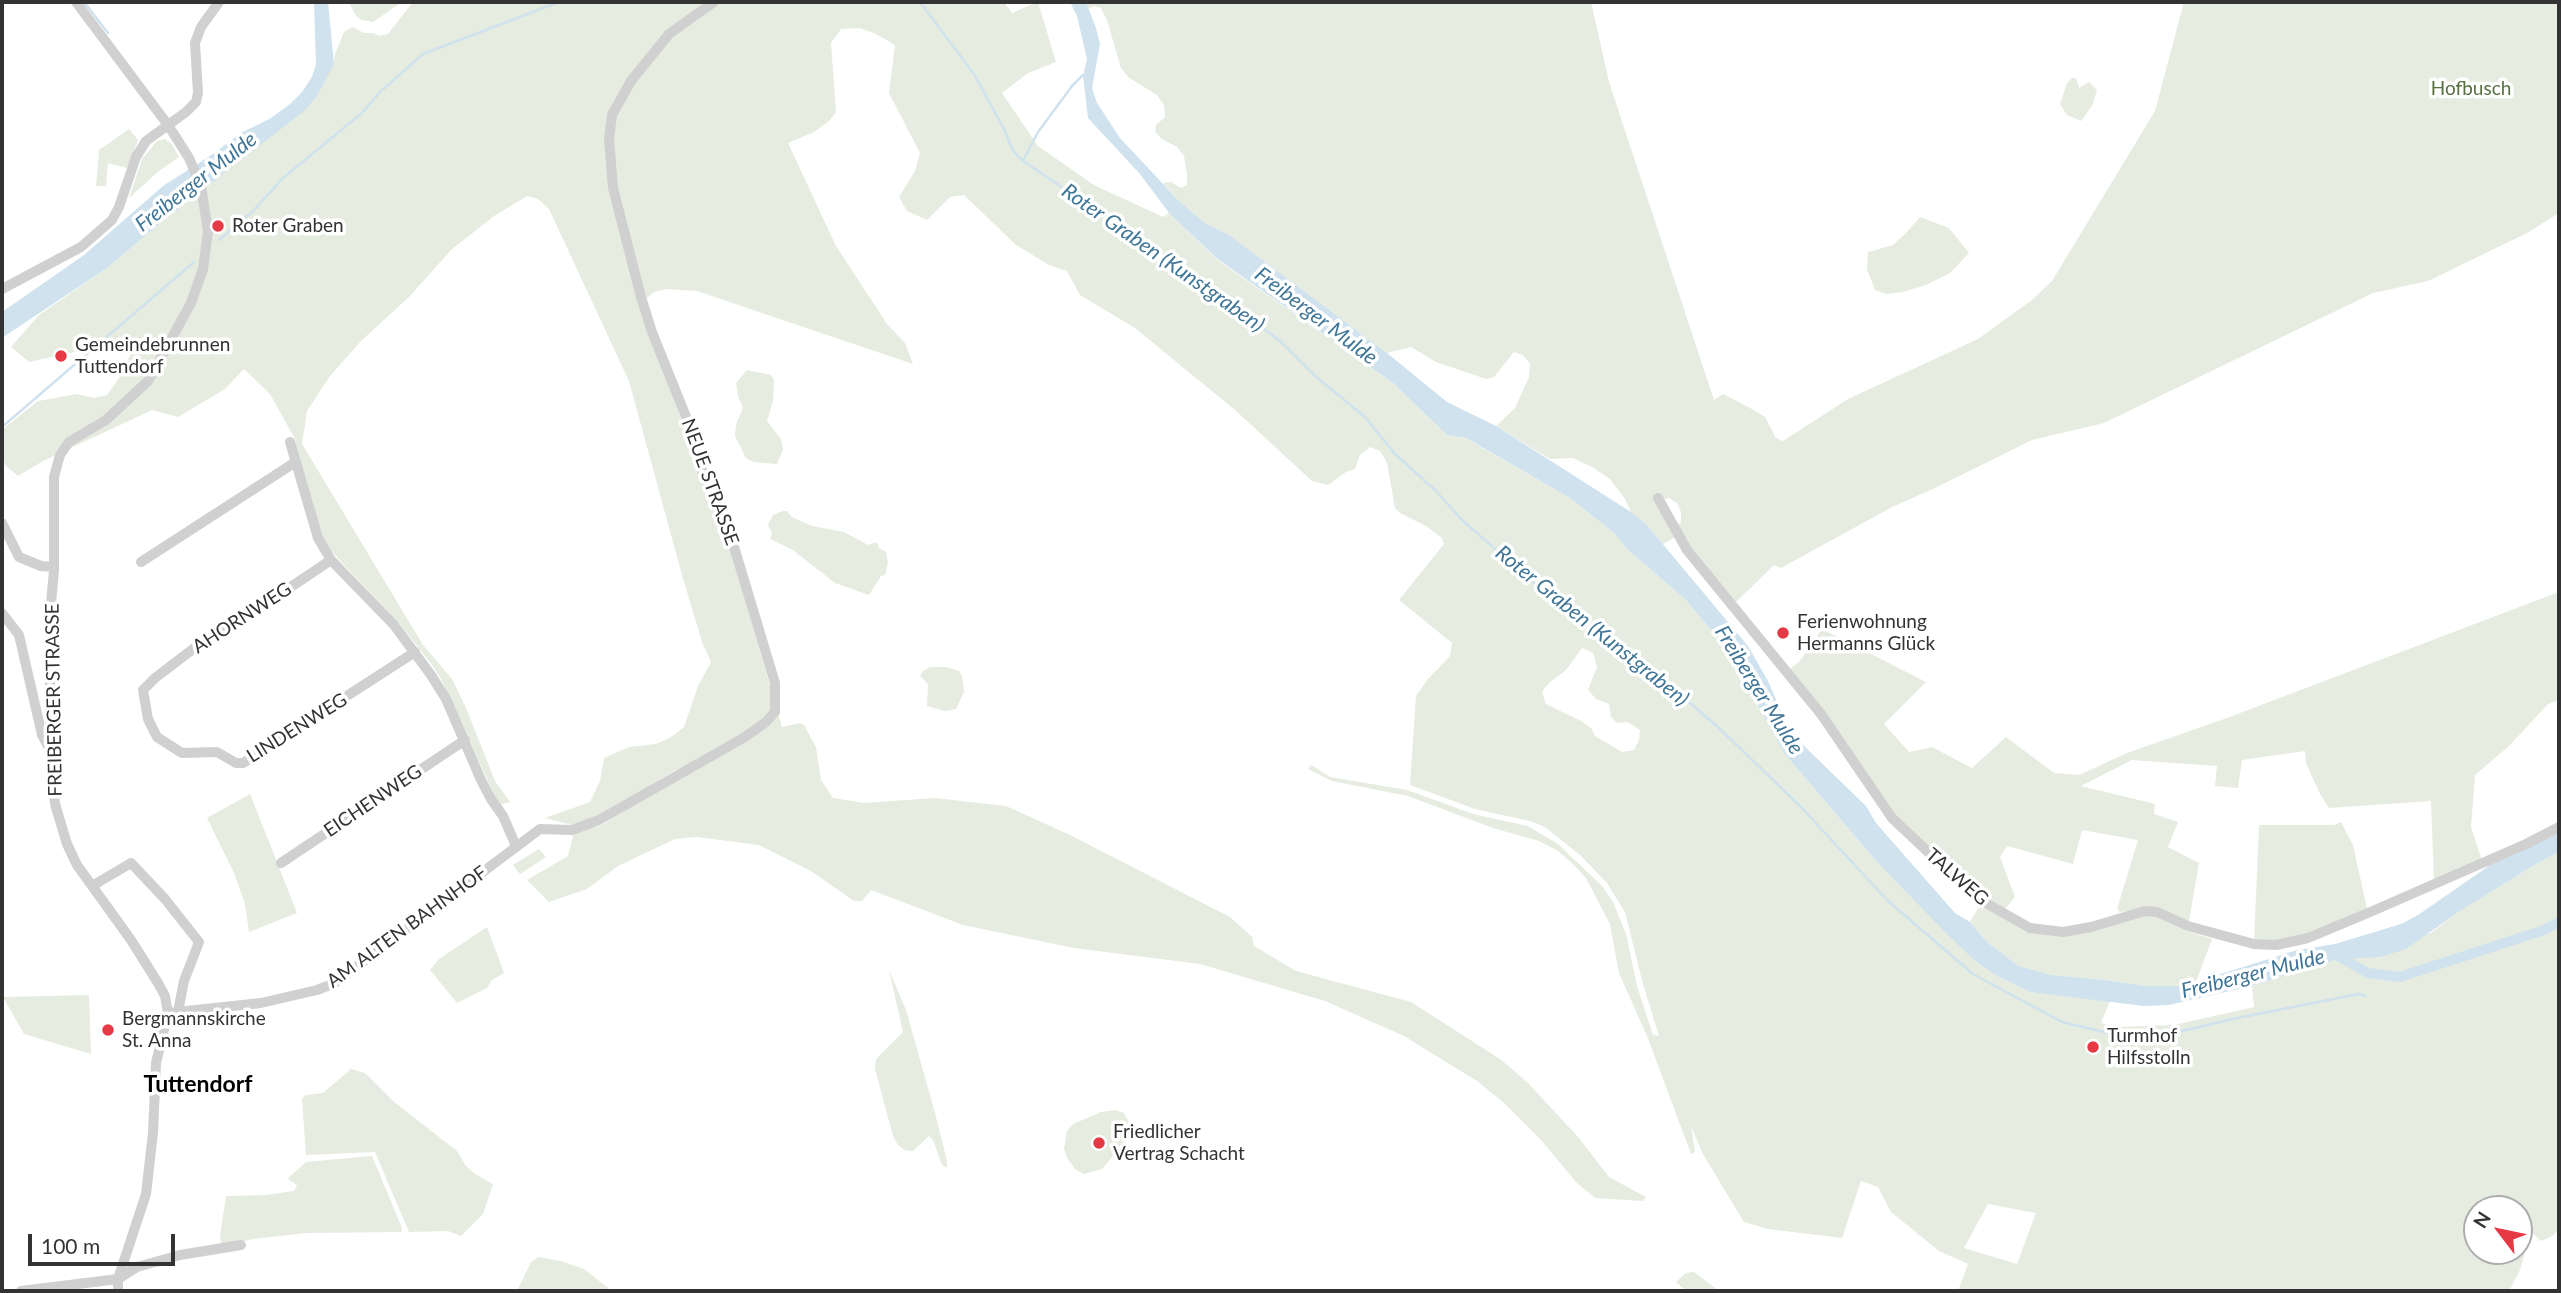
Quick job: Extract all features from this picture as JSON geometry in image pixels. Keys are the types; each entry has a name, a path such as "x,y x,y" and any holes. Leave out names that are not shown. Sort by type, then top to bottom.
{"street":[{"name":"FREIBERGER STRASSE","path":"76,2 168,125 189,158 201,186 208,231 203,269 191,303 148,381 106,420 69,442 60,455 54,477 50,751 55,804 67,844 77,865 131,940 173,1013"},
{"path":"2,289 81,247 112,219 119,207 136,156 146,142 196,102 198,93 195,43 201,27 219,2"},
{"name":"NEUE STRASSE","path":"516,846 540,829 572,830 599,820 745,737 775,712 775,683 733,542 704,476 687,419 652,332 613,188 609,139 612,116 631,81 668,34 714,2"},
{"path":"289,442 318,537 331,560 394,625 446,699 481,780 503,816 516,846"},
{"path":"141,562 294,463"},
{"name":"TALWEG","path":"1658,498 1687,550 1821,714 1892,818 1977,898 2030,928 2063,932 2091,927 2145,911 2157,912 2188,926 2254,944 2276,945 2308,938 2368,913 2559,827"},
{"path":"2,523 19,556 41,566 54,567"},
{"name":"AHORNWEG","path":"155,678 197,646 331,560"},
{"path":"2,612 19,635 42,735 50,751"},
{"name":"LINDENWEG","path":"155,678 143,690 148,719 157,737 182,753 217,752 236,763 243,763 415,652"},
{"name":"EICHENWEG","path":"281,863 465,740"},
{"name":"AM ALTEN BAHNHOF","path":"173,1013 261,1003 335,983 516,846"},
{"path":"92,886 131,863 199,942 156,1063 153,1133 146,1194 118,1279 118,1291"},
{"path":"21,1291 118,1279 137,1267 180,1255 241,1245"}],"green space":[{"path":"349,2 402,2 373,22 361,20 356,16"},
{"path":"413,2 1004,2 1012,13 1038,2 1056,62 1028,73 1002,93 1038,146 1094,185 1163,217 1169,213 1216,259 1393,383 1447,435 1465,438 1570,498 1614,533 1628,550 1685,599 1727,649 1784,753 1877,862 1975,961 1995,975 2030,992 2110,1001 2101,1023 2118,1027 2174,1025 2254,1007 2252,986 2431,933 2457,913 2559,852 2559,1230 2541,1241 2533,1234 2533,1195 2463,1195 2463,1265 2521,1265 2509,1291 1958,1291 1968,1264 1939,1251 1891,1212 1878,1187 1861,1181 1842,1238 1768,1229 1744,1222 1704,1156 1691,1127 1695,1152 1691,1154 1647,1036 1619,973 1610,924 1586,878 1573,864 1558,851 1539,841 1493,828 1408,796 1332,781 1308,769 1311,765 1330,777 1407,790 1473,814 1528,826 1558,844 1603,887 1613,902 1626,934 1637,986 1653,1035 1659,1036 1625,912 1607,883 1580,855 1545,827 1475,809 1410,785 1416,696 1450,656 1452,643 1399,600 1444,544 1442,538 1426,526 1395,508 1387,463 1380,451 1370,447 1360,455 1355,469 1328,485 1312,481 1235,410 1135,328 1080,295 1067,271 1049,265 1016,245 964,195 950,197 927,220 907,211 899,197 915,171 920,153 889,93 895,45 859,28 841,29 831,43 836,112 814,132 788,143 836,246 887,324 905,343 913,364 697,291 666,289 654,292 639,305 732,555 782,727 800,723 804,725 816,747 821,780 833,798 864,803 935,798 1006,806 1070,835 1230,917 1252,937 1254,946 1296,971 1411,1002 1500,1059 1528,1083 1579,1138 1609,1177 1646,1197 1643,1201 1595,1198 1576,1182 1541,1140 1503,1102 1477,1081 1404,1036 1325,1001 1200,964 1074,948 963,925 871,890 862,901 854,901 811,871 759,845 697,837 675,839 618,866 587,889 549,902 527,880 568,856 574,832 600,826 669,784 677,769 620,804 576,826 545,818 590,802 600,781 604,758 629,747 656,744 670,738 684,727 698,686 711,662 702,642 682,575 629,381 549,209 538,199 527,196 494,216 451,250 409,297 361,341 330,376 307,411 302,444 423,645 452,679 495,781 510,802 499,805 433,666 399,623 332,552 323,538 301,470 295,439 270,394 244,369 225,389 178,417 152,410 43,461 18,476 5,465 2,452 2,430 38,401 77,394 94,398 107,395 122,374 135,343 115,343 29,362 11,347 39,315 107,268 175,211 334,64 344,32 353,27 364,33 380,36 388,34","holes":["1582,648 1593,653 1597,667 1588,690 1596,699 1609,704 1611,717 1617,723 1628,722 1640,730 1634,750 1622,752 1595,736 1591,728 1581,721 1546,704 1542,692 1549,683 1566,670","1988,1204 2036,1213 2017,1264 1964,1248"]},
{"name":"Hofbusch","path":"1086,2 1591,2 1609,82 1714,400 1723,394 1750,408 1765,417 1776,438 1783,441 1848,399 1978,339 2032,300 2052,281 2155,111 2184,2 2559,2 2559,213 2527,233 2428,281 2373,293 2104,423 2032,440 1892,507 1781,568 1774,565 1733,605 1679,535 1663,544 1646,524 1631,512 1610,479 1573,458 1550,459 1496,426 1515,408 1529,377 1530,364 1523,355 1514,352 1494,377 1486,379 1436,362 1411,347 1387,353 1229,235 1205,223 1180,202 1163,183 1171,182 1181,188 1187,185 1184,156 1177,147 1155,132 1156,125 1165,117 1164,105 1157,95 1128,77 1121,68 1101,8 1093,6 1089,9","holes":["1669,498 1677,503 1681,522 1676,527 1660,500"]},
{"path":"2076,78 2079,88 2089,82 2097,90 2093,104 2081,121 2067,115 2060,104 2067,83"},
{"path":"129,129 138,140 127,168 108,163 106,186 96,186 99,150"},
{"path":"165,139 172,144 179,157 129,198 142,159 157,141"},
{"path":"1920,217 1949,228 1969,253 1950,273 1926,285 1886,294 1875,290 1867,269 1868,252 1893,245"},
{"path":"747,370 771,375 774,380 773,401 767,421 781,439 783,449 777,464 753,462 746,458 735,436 736,424 743,408 736,383"},
{"path":"783,511 812,526 844,532 868,545 877,542 879,548 886,552 888,563 885,575 881,576 869,595 835,583 793,550 770,539 772,533 768,525 773,515"},
{"path":"2559,592 2559,700 2548,704 2509,746 2475,775 2471,827 2483,864 2434,883 2431,801 2329,808 2306,763 2305,751 2242,760 2238,788 2215,786 2217,766 2132,760 2081,786 2155,804 2154,814 2178,822 2168,847 2199,863 2189,921 2158,908 2120,912 2117,909 2138,840 2082,830 2073,864 2007,846 2000,857 2015,897 2004,910 1984,899 1894,815 1790,669 1800,661 1822,629 1926,682 1884,724 1909,752 1932,747 1972,768 2006,737 2054,773 2079,775 2127,753 2227,718"},
{"path":"930,667 946,667 959,671 964,692 956,709 945,711 927,706 928,684 920,676"},
{"path":"250,794 297,913 249,932 245,904 234,873 207,818"},
{"path":"2341,822 2353,845 2368,913 2308,938 2254,944 2259,825 2334,825"},
{"path":"539,849 546,857 520,874 513,865"},
{"path":"1980,905 2029,931 2042,934 2064,935 2148,915 2212,939 2196,982 2183,986 2146,986 2051,975 2019,966 1987,942 1970,922"},
{"path":"487,927 504,973 492,980 487,988 457,1003 430,970 439,959"},
{"path":"889,970 906,1010 935,1113 947,1168 942,1165 929,1136 913,1151 904,1150 893,1136 875,1069 876,1059 903,1032"},
{"path":"89,995 91,1054 24,1034 3,997"},
{"path":"351,1069 365,1073 393,1101 457,1151 466,1166 475,1174 493,1184 483,1214 461,1236 448,1231 409,1232 375,1152 306,1155 302,1099 306,1095 323,1093"},
{"path":"1115,1110 1124,1113 1130,1124 1123,1144 1102,1169 1084,1174 1076,1170 1064,1149 1067,1131 1073,1124 1101,1112"},
{"path":"372,1156 402,1228 401,1232 305,1233 253,1239 224,1247 221,1244 226,1196 294,1191 297,1185 288,1179 306,1162"},
{"path":"539,1257 584,1269 612,1291 517,1291 531,1262"},
{"path":"1694,1272 1719,1291 1686,1291 1676,1282 1686,1273"}],"water":[{"name":"Freiberger Mulde","path":"314,2 328,2 334,64 317,96 303,112 175,211 107,268 2,338 2,312 84,255 163,186 239,134 271,118 302,92 312,77 316,64"},
{"name":"Freiberger Mulde","path":"1070,2 1086,2 1096,28 1100,44 1092,88 1097,103 1120,138 1180,202 1205,223 1229,235 1387,353 1447,402 1496,426 1646,524 1748,646 1768,681 1788,727 1802,744 1866,806 1876,823 1955,913 1970,922 1987,942 2019,966 2051,975 2146,986 2183,986 2297,950 2335,944 2401,924 2493,863 2559,831 2559,852 2457,913 2406,949 2380,957 2338,959 2252,986 2169,1005 2144,1006 2030,992 1995,975 1975,961 1877,862 1784,753 1727,649 1685,599 1628,550 1614,533 1570,498 1466,438 1447,435 1393,383 1216,258 1169,213 1140,174 1088,118 1083,76 1087,59 1077,16"}],"waterway":[{"path":"84,2 108,33"},
{"name":"Roter Graben (Kunstgraben)","path":"219,240 253,211 283,178 362,113 380,92 423,54 559,2"},
{"name":"Roter Graben (Kunstgraben)","path":"920,2 974,74 1013,151 1023,161 1212,288 1280,341 1315,376 1365,417 1395,454 1436,491 1462,520 1550,597 1645,664 1719,728 1800,806 1888,901 1973,974 2062,1022 2134,1037 2178,1032 2359,994 2366,996"},
{"path":"1023,161 1038,132 1083,75"},
{"name":"Roter Graben (Kunstgraben)","path":"2,427 194,262"},
{"name":"Freiberger Mulde","path":"2332,953 2368,973 2400,977 2544,930 2559,922"}],"place":[{"name":"Roter Graben","path":"218,226"},
{"name":"Gemeindebrunnen Tuttendorf","path":"61,356"},
{"name":"Ferienwohnung Hermanns Glück","path":"1783,633"},
{"name":"Bergmannskirche St. Anna","path":"108,1030"},
{"name":"Turmhof Hilfsstolln","path":"2093,1047"},
{"name":"Friedlicher Vertrag Schacht","path":"1099,1143"}],"district":[{"name":"Tuttendorf","path":"198,1085"}]}
